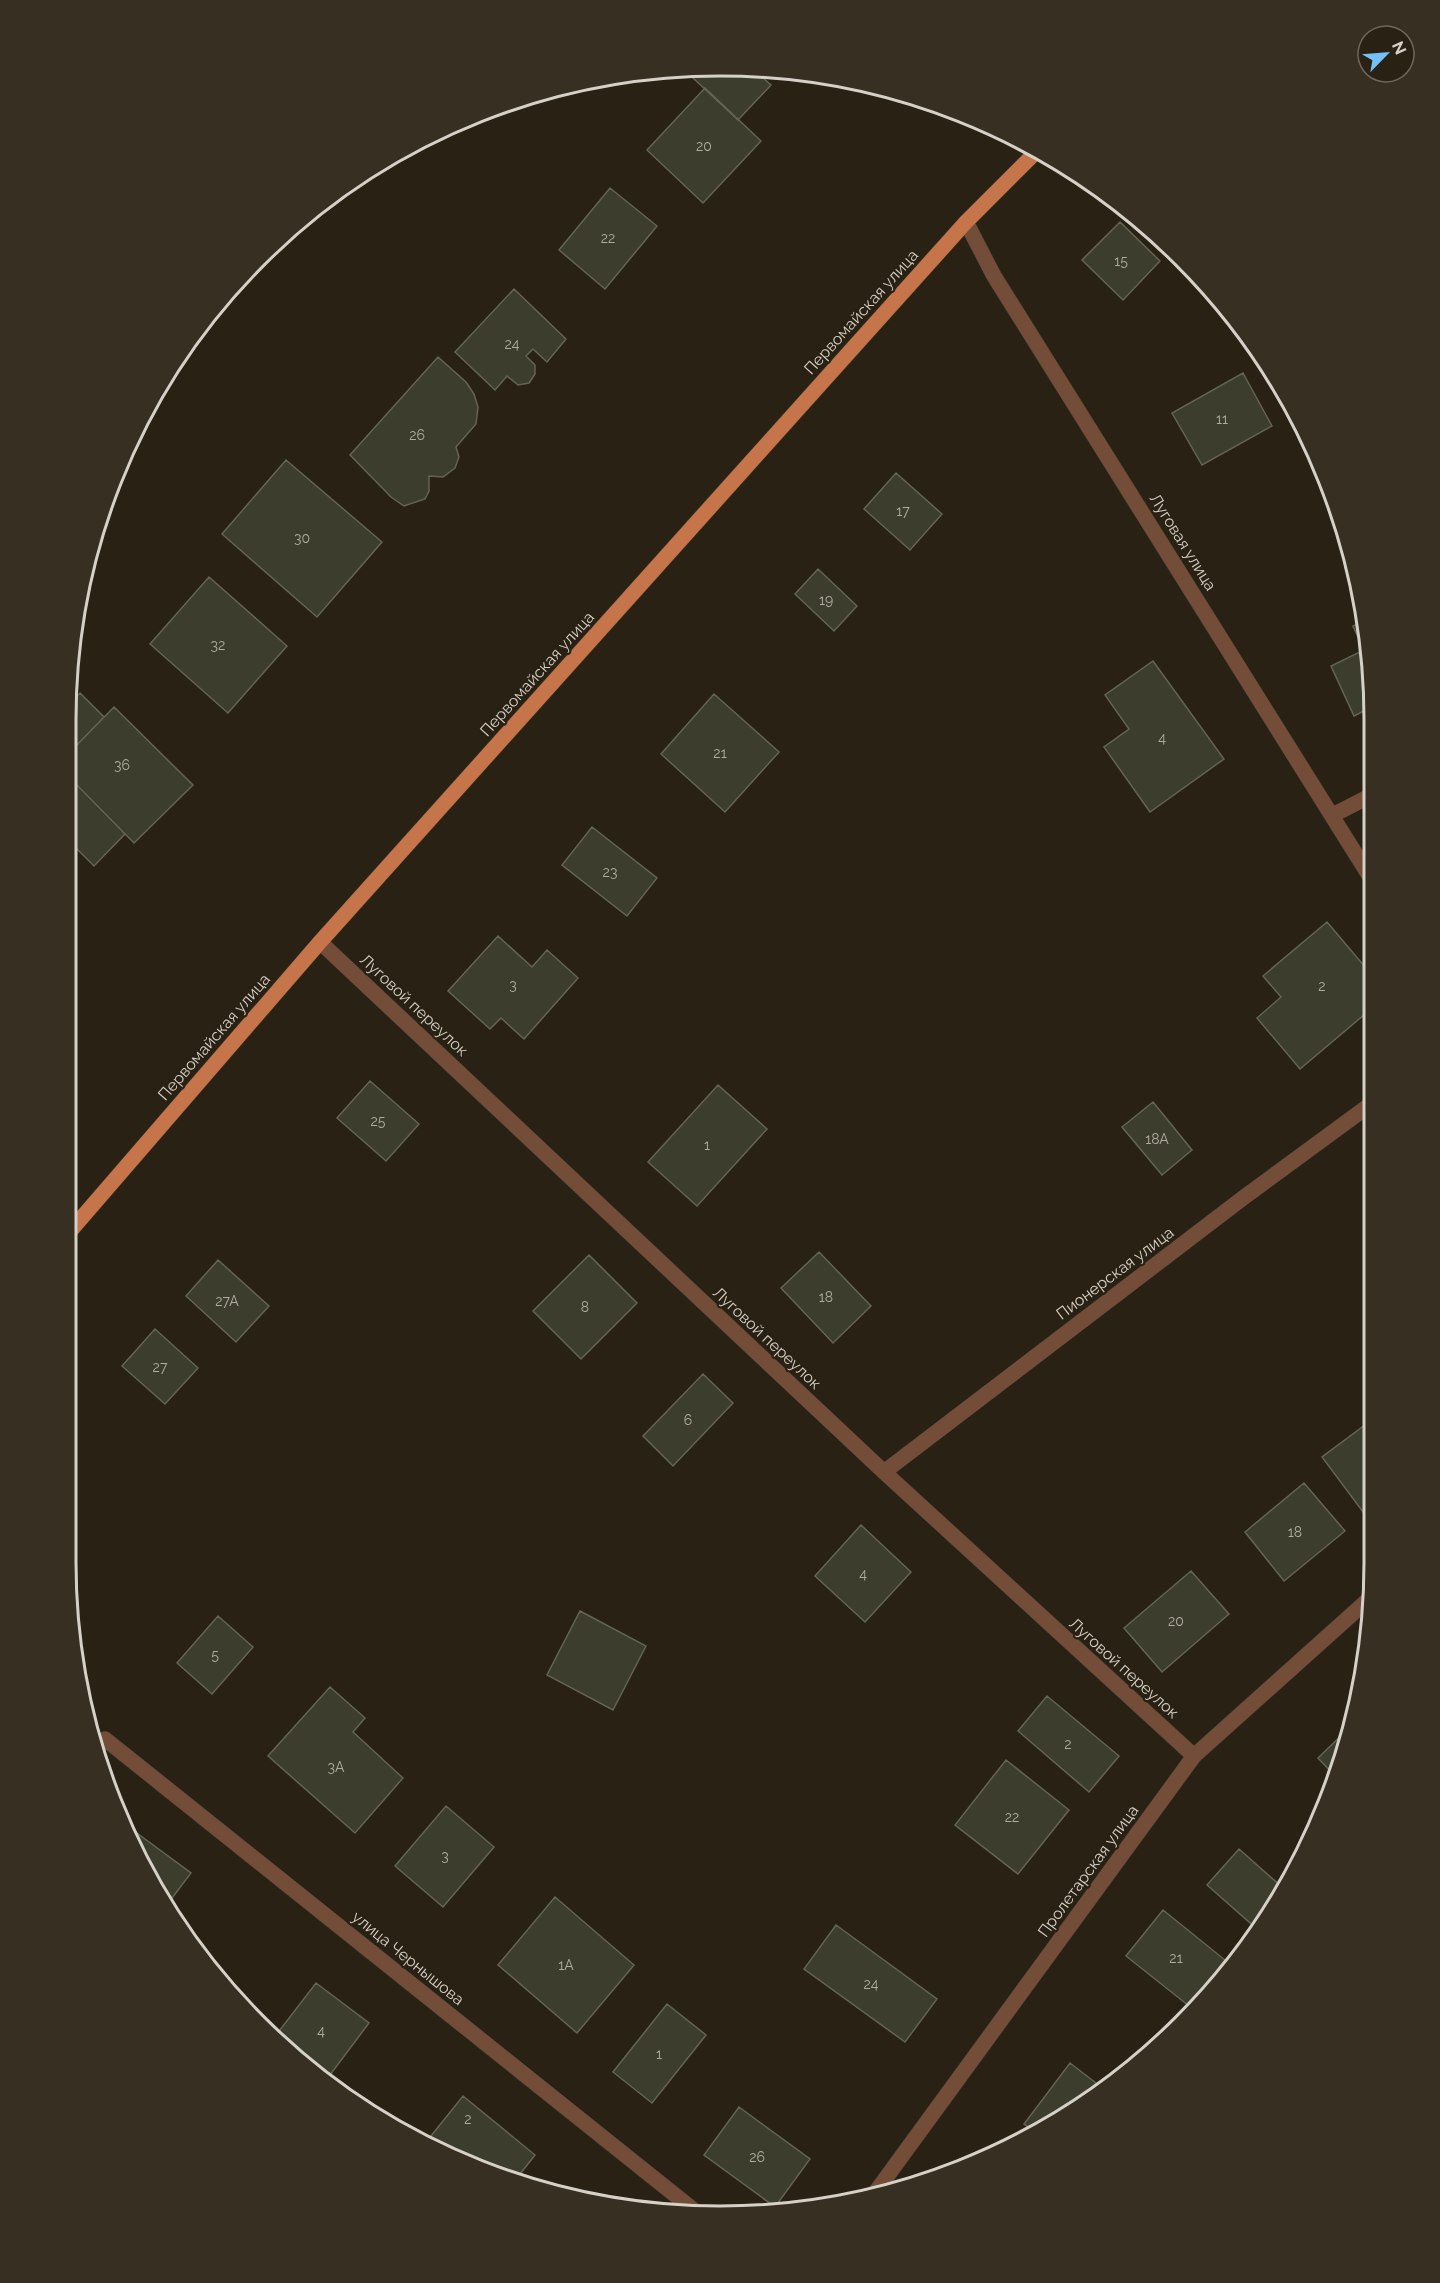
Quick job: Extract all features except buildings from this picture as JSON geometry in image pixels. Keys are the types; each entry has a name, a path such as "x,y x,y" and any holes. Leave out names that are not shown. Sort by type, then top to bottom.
{"main road":[{"name":"Первомайская улица","path":"76,1224 320,942 966,222 1031,157"}],"street":[{"name":"Луговая улица","path":"966,222 994,276 1364,866"},
{"path":"1333,814 1364,799"},
{"name":"Луговой переулок","path":"320,942 884,1472 1194,1756"},
{"name":"Пионерская улица","path":"884,1472 1243,1198 1364,1109"},
{"name":"Пролетарская улица","path":"880,2187 1194,1756 1362,1605"},
{"name":"улица Чернышова","path":"102,1742 105,1739 688,2205"}]}
